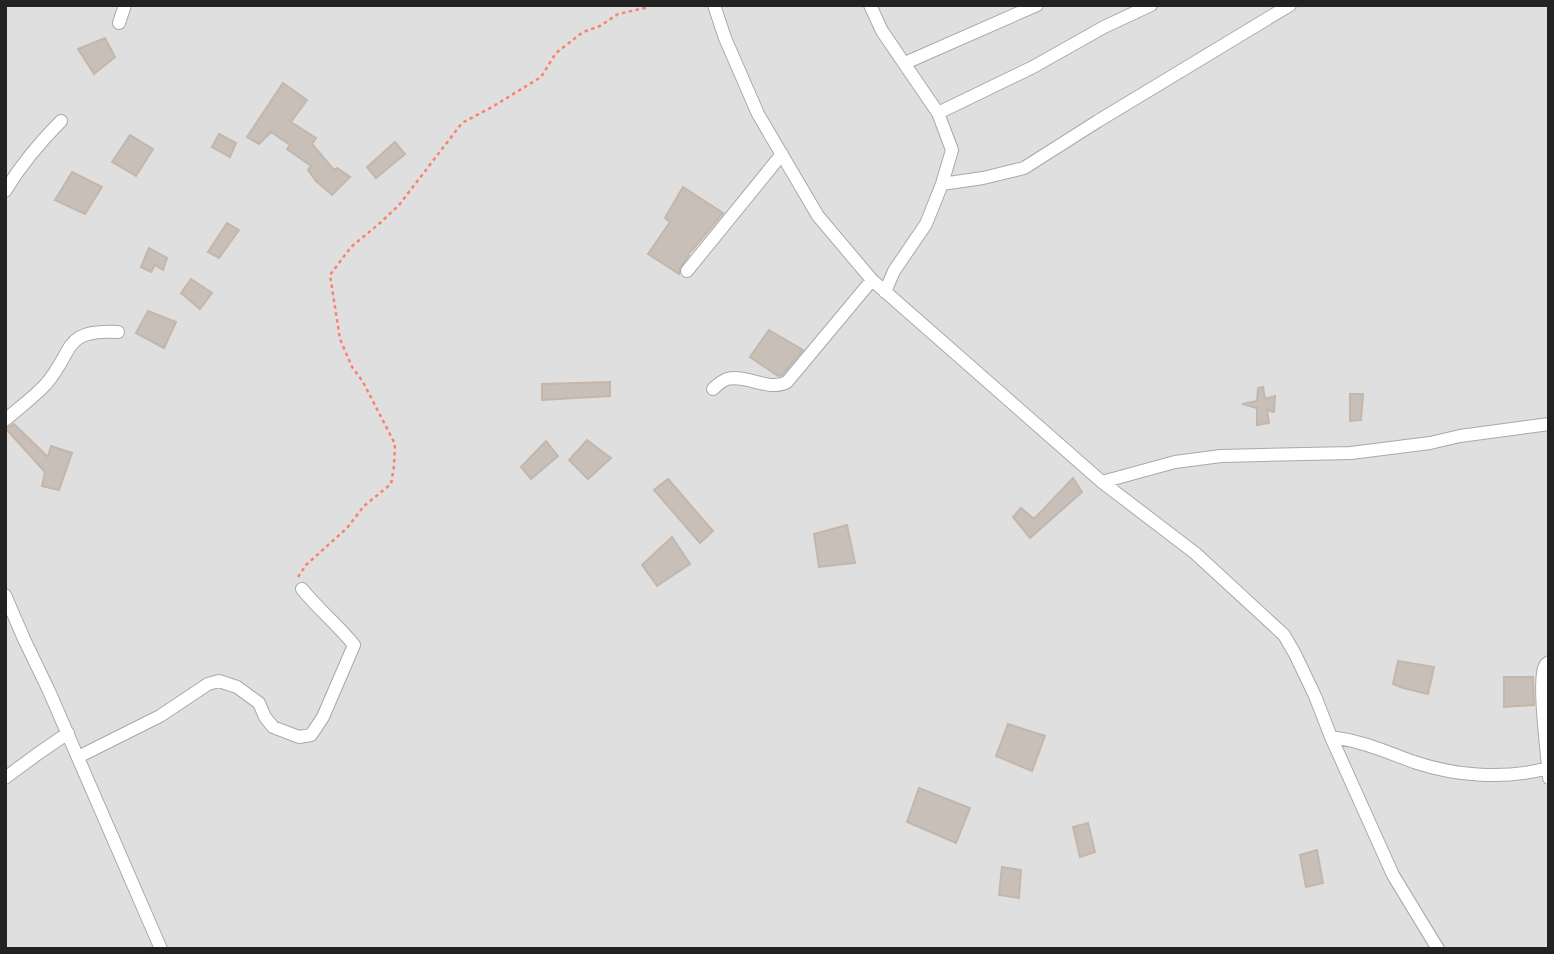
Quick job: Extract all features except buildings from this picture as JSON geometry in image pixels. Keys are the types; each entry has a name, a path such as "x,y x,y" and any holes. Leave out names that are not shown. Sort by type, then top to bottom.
{"street":[{"path":"119,23 125,5"},
{"path":"714,5 725,38 758,114 818,216 872,280 1102,482 1195,553 1284,635 1315,696 1393,875 1438,949"},
{"path":"870,5 882,31 938,113 952,150 926,224 894,271 885,292"},
{"path":"938,113 1151,5"},
{"path":"942,184 1024,168 1267,11 1290,5"},
{"path":"905,64 1028,7"},
{"path":"5,191 19,169 61,121"},
{"path":"687,271 782,154"},
{"path":"713,389 724,380 737,378 778,387 787,382 872,280"},
{"path":"5,420 46,384 74,340 86,333 118,332"},
{"path":"1102,482 1175,462 1221,456 1351,453 1549,424"},
{"path":"78,757 160,716 208,684 219,681 237,687 259,703 273,727 299,737 310,735 323,717 354,645 302,589"},
{"path":"5,595 161,949"},
{"path":"1549,662 1543,673 1542,691 1549,778"},
{"path":"5,778 68,733"},
{"path":"1331,737 1368,744 1415,762 1457,773 1518,773 1548,768"}],"path":[{"path":"302,589 297,578 306,565 347,528 364,506 391,484 394,466 395,444 363,382 352,367 340,339 330,275 351,247 399,205 462,123 541,77 556,53 583,32 600,26 618,14 649,5"}],"shaded area":[{"path":"5,5 1549,5 1549,949 5,949"}]}
